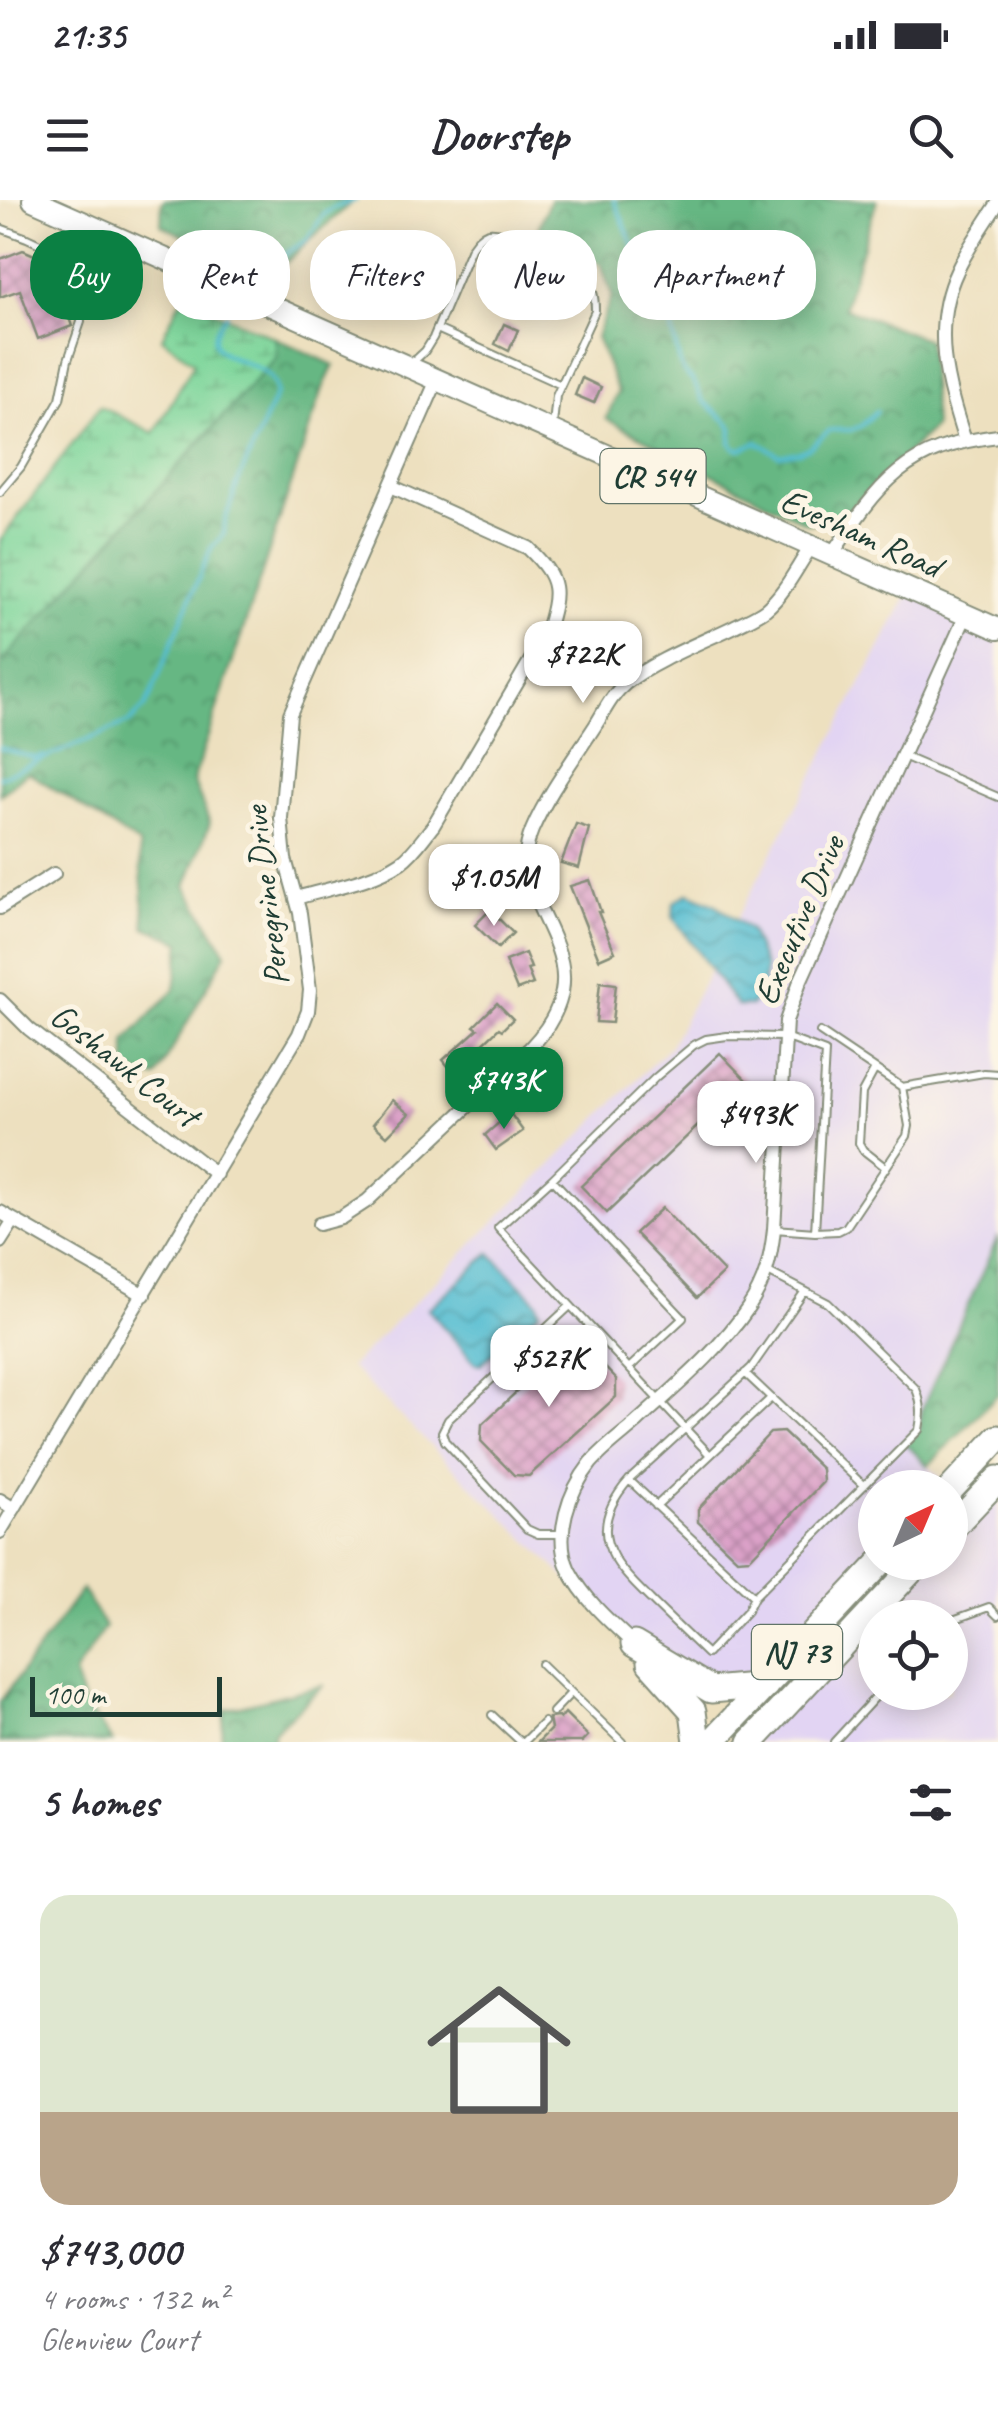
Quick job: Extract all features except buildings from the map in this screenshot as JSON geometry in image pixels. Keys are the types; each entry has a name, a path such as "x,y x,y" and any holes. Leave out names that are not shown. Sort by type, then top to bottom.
{"highway":[{"path":"968,1511 995,1482 985,1470 985,1463 998,1440"},
{"path":"968,1471 998,1440"},
{"name":"NJ 73","path":"712,1742 864,1580"},
{"name":"NJ 73","path":"751,1742 902,1580"},
{"path":"634,1644 712,1690 766,1684"},
{"path":"634,1644 693,1711 697,1742"}],"main road":[{"name":"CR 544","path":"37,201 552,431"},
{"name":"Evesham Road","path":"552,431 998,629"}],"street":[{"path":"965,441 943,355 944,318 957,270 998,203"},
{"path":"983,226 998,234"},
{"name":"Peregrine Drive","path":"0,1532 299,1034 308,1012 310,990 300,913 284,858 281,818 290,714 437,380"},
{"path":"831,556 871,498 900,470 937,448 998,436"},
{"path":"296,898 376,874 402,861 419,844 546,634 556,599 550,575 528,548 390,486"},
{"path":"319,1224 341,1218 367,1202 530,1048 553,1021 560,1004 562,968 559,950 528,874 528,842 547,800 617,692 645,671 763,612 811,547"},
{"name":"Executive Drive","path":"562,1534 570,1497 592,1462 728,1335 750,1306 767,1272 774,1229 786,1020 966,615"},
{"path":"0,908 54,874"},
{"name":"Goshawk Court","path":"0,1000 29,1028 216,1174"},
{"path":"0,1212 144,1295"},
{"path":"0,1242 14,1220"},
{"path":"0,1500 14,1508"},
{"path":"562,1534 568,1568 593,1605 634,1644"}],"lane":[{"path":"0,229 57,252 74,283 82,322 60,399 20,467 0,492"},
{"path":"408,367 424,351 437,329 477,239 494,231 506,234 582,272 595,295 595,310 556,396 552,431"},
{"path":"437,329 561,385"},
{"path":"902,756 998,797"},
{"path":"820,1032 902,1086 998,1074"},
{"path":"710,1455 498,1228 694,1044 727,1036 786,1037 825,1052 814,1232"},
{"path":"875,1069 862,1093 859,1143 885,1166"},
{"path":"774,1229 814,1232 846,1227 907,1136 902,1086"},
{"path":"552,1179 683,1318 629,1368"},
{"path":"767,1272 828,1304 916,1389 922,1417 918,1430 879,1470"},
{"path":"804,1291 746,1373 615,1496 607,1515 606,1536 611,1556 622,1573 707,1654 747,1611 754,1597 858,1492"},
{"path":"562,1534 538,1534 527,1529 445,1440 442,1432 448,1420 570,1306"},
{"path":"746,1373 858,1480"},
{"path":"656,1506 772,1398"},
{"path":"628,1480 754,1597"},
{"path":"968,1615 989,1607 998,1615"},
{"path":"542,1664 622,1742"},
{"path":"553,1712 571,1692"},
{"path":"834,1742 863,1710"},
{"path":"492,1716 522,1742 544,1722"}],"shaded area":[{"path":"910,591 998,629 998,1237 919,1430 907,1444 932,1470 858,1470 859,1580 766,1685 711,1690 634,1644 350,1367 670,1046"},
{"path":"998,1479 998,1742 751,1742 858,1628 858,1710 968,1710 968,1600 884,1600 903,1580 968,1580 968,1511"}],"green space":[{"path":"354,200 321,230 310,230 310,240 290,259 290,230 171,230 161,225 162,202"},
{"path":"550,200 877,200 844,308 928,340 934,427 842,517 808,524 606,419 618,392 596,337 612,296 597,262 597,230 538,230"},
{"path":"171,320 234,320 275,338 277,356 0,664 0,541 100,406 154,433 194,363 162,338"},
{"path":"275,338 334,365 323,388 193,781 210,823 186,886 226,953 156,1078 126,1069 126,1041 175,989 181,942 145,927 139,844 28,772 0,795 0,664 277,357"},
{"path":"998,1237 998,1394 928,1466 906,1444 919,1430 922,1409"},
{"path":"82,1589 105,1627 74,1674 84,1703 113,1742 0,1742 0,1702"},
{"path":"324,1685 273,1732 273,1742 221,1742 225,1710"}],"water":[{"path":"689,893 715,904 750,930 765,968 763,986 751,1006 737,1006 673,917 674,902"},
{"path":"490,1253 537,1302 540,1311 480,1365 428,1309"}],"waterway":[{"path":"290,251 307,240 324,214 356,200"},
{"path":"614,200 667,308 680,364 703,401 729,423 735,448 757,442 779,455 800,452 830,430 861,426 877,411"},
{"path":"0,777 130,722 150,697 211,548 224,534 238,482 276,394 273,380 263,371 222,352 215,344 216,331 223,320"},
{"path":"0,748 34,758 44,756"}]}
